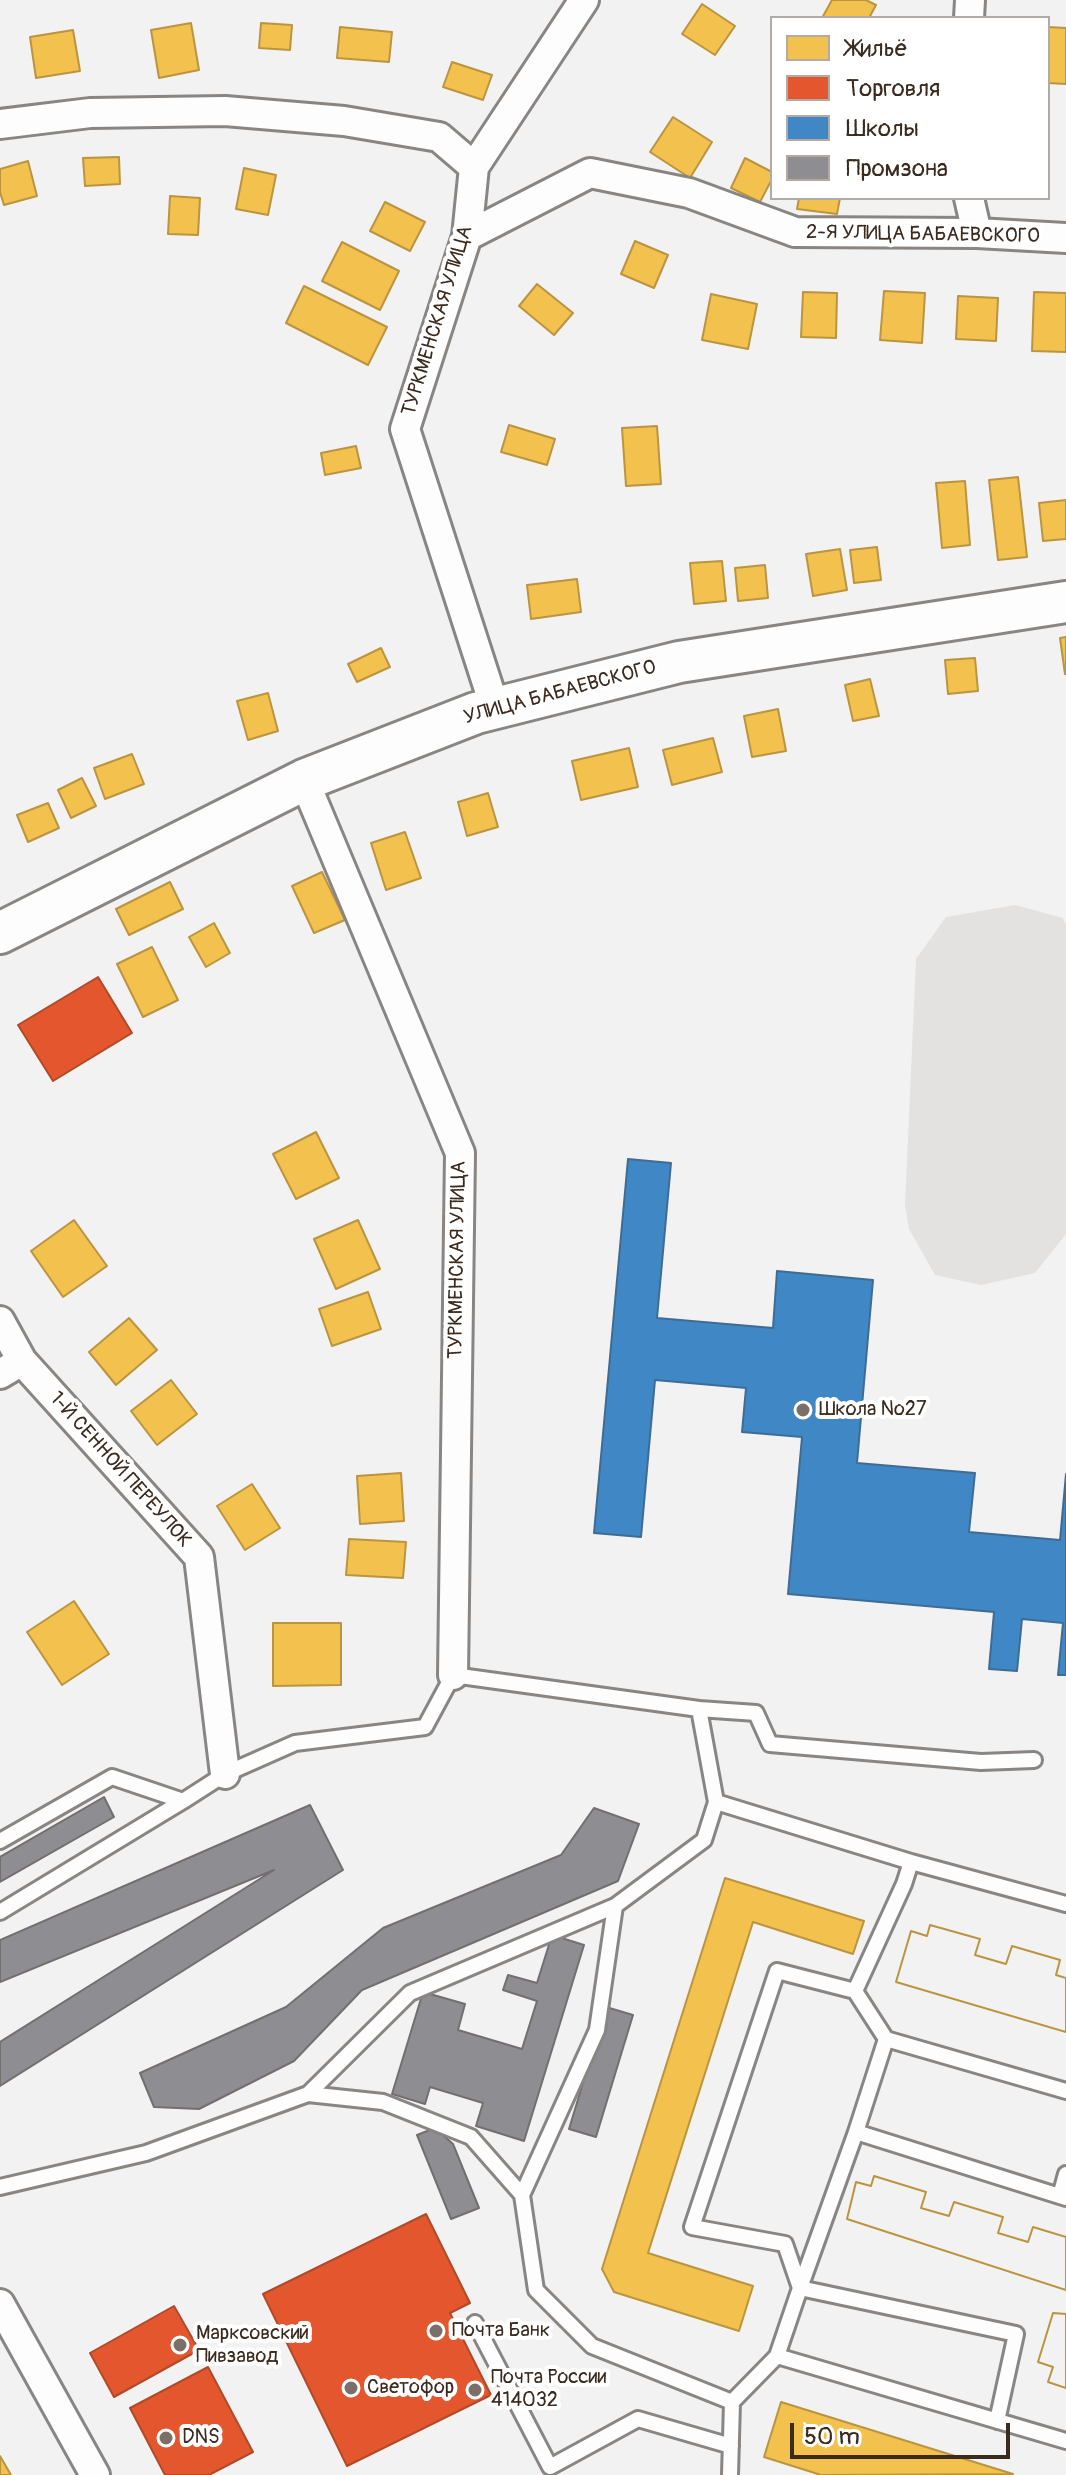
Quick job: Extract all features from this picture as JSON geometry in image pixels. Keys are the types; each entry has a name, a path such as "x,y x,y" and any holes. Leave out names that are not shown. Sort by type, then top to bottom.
{"main road":[{"name":"УЛИЦА БАБАЕВСКОГО","path":"0,933 304,780 476,713 679,662 1066,602"}],"street":[{"name":"ТУРКМЕНСКАЯ УЛИЦА","path":"495,708 405,429 467,236 474,167 584,0"},
{"path":"0,124 90,113 225,111 344,121 439,137 474,167"},
{"name":"2-Я УЛИЦА БАБАЕВСКОГО","path":"467,236 590,173 689,193 795,232 977,233 1066,238"},
{"path":"969,200 977,233"},
{"name":"ТУРКМЕНСКАЯ УЛИЦА","path":"304,780 460,1153 453,1675"},
{"name":"1-Й СЕННОЙ ПЕРЕУЛОК","path":"0,1321 11,1368 199,1557 225,1774"},
{"path":"0,2304 95,2475"}],"lane":[{"path":"0,1912 225,1774 295,1743 425,1727 453,1675 699,1709 756,1713 770,1744 981,1762 1034,1760"},
{"path":"0,2187 146,2153 308,2094 410,1993 615,1906 704,1840 716,1802 699,1709"},
{"path":"0,1841 112,1777 183,1801"},
{"path":"716,1802 911,1862 1066,1904"},
{"path":"855,1991 911,1862"},
{"path":"615,1906 597,2030 522,2195 536,2290 592,2346 732,2402"},
{"path":"800,2288 785,2244 692,2227 777,1971 855,1991 886,2039 1066,2091"},
{"path":"730,2475 732,2402 777,2356 886,2039"},
{"path":"308,2094 383,2102 471,2137 522,2195"},
{"path":"856,2132 1063,2197 1066,2174"},
{"path":"800,2288 1016,2334 997,2421"},
{"path":"475,2323 550,2467 638,2419 731,2446"},
{"path":"777,2356 1066,2441"}],"shaded area":[{"path":"1015,905 1063,918 1066,925 1066,1234 1035,1273 981,1285 935,1275 909,1229 905,1205 916,959 946,917"}],"building: Жильё":[{"path":"832,0 866,0 876,5 870,16 823,16"},
{"path":"702,4 735,26 715,55 682,34"},
{"path":"191,23 199,70 159,78 151,30"},
{"path":"261,23 292,25 290,50 259,48"},
{"path":"340,27 392,32 389,62 337,58"},
{"path":"1050,27 1066,28 1066,84 1050,83"},
{"path":"73,30 80,71 36,78 30,37"},
{"path":"452,62 492,75 483,100 443,87"},
{"path":"673,117 712,142 690,178 650,152"},
{"path":"119,157 120,184 85,186 83,158"},
{"path":"745,158 770,171 770,183 760,202 731,188"},
{"path":"28,161 37,196 4,205 0,192 0,169"},
{"path":"244,168 276,175 268,215 236,209"},
{"path":"170,196 200,198 198,235 168,234"},
{"path":"799,200 840,200 837,214 797,209"},
{"path":"385,202 425,222 410,251 370,231"},
{"path":"635,241 668,255 654,288 621,274"},
{"path":"342,242 399,271 380,310 322,281"},
{"path":"537,284 573,313 554,335 519,306"},
{"path":"304,286 387,327 368,365 286,323"},
{"path":"884,291 925,293 922,343 880,340"},
{"path":"803,292 837,293 836,338 801,337"},
{"path":"1034,292 1066,293 1066,352 1032,351"},
{"path":"711,294 757,304 748,349 702,340"},
{"path":"958,296 998,298 996,341 956,339"},
{"path":"509,425 555,439 547,465 501,452"},
{"path":"657,426 661,484 626,486 622,428"},
{"path":"356,446 361,468 325,475 321,453"},
{"path":"1018,477 1027,557 998,560 989,480"},
{"path":"965,481 970,545 942,548 936,483"},
{"path":"1066,500 1066,539 1043,541 1039,503"},
{"path":"877,547 881,580 854,583 850,550"},
{"path":"840,549 847,590 813,596 806,554"},
{"path":"722,561 726,601 694,604 690,563"},
{"path":"765,565 768,598 738,601 735,568"},
{"path":"577,579 581,612 531,619 527,585"},
{"path":"1066,637 1066,674 1065,674 1060,638"},
{"path":"381,648 390,667 357,682 348,664"},
{"path":"975,658 978,691 948,694 945,660"},
{"path":"870,679 879,716 853,721 845,685"},
{"path":"268,693 278,731 248,740 237,701"},
{"path":"778,709 786,751 752,757 744,716"},
{"path":"713,738 722,772 672,785 663,750"},
{"path":"629,748 638,787 581,800 572,761"},
{"path":"132,754 144,784 105,799 94,768"},
{"path":"82,778 96,806 71,818 58,790"},
{"path":"488,793 498,827 467,836 458,802"},
{"path":"48,803 59,828 28,842 17,815"},
{"path":"405,832 421,878 386,890 371,843"},
{"path":"322,872 345,920 314,933 292,886"},
{"path":"170,882 183,909 129,935 116,909"},
{"path":"214,923 230,953 206,967 189,937"},
{"path":"152,947 178,1000 143,1017 117,964"},
{"path":"316,1132 339,1178 296,1199 273,1154"},
{"path":"74,1220 107,1266 63,1297 31,1251"},
{"path":"358,1220 380,1269 336,1289 314,1239"},
{"path":"368,1292 381,1329 332,1346 319,1309"},
{"path":"129,1318 157,1350 116,1385 89,1352"},
{"path":"171,1380 197,1414 157,1445 131,1411"},
{"path":"401,1473 404,1521 360,1524 357,1476"},
{"path":"252,1484 280,1528 245,1550 217,1506"},
{"path":"349,1539 406,1542 403,1578 346,1575"},
{"path":"74,1601 109,1654 62,1685 27,1632"},
{"path":"273,1623 341,1623 341,1685 273,1686"},
{"path":"725,1878 864,1921 853,1954 753,1922 648,2253 753,2286 739,2331 614,2292 602,2269"},
{"path":"930,1925 980,1939 975,1955 1006,1964 1012,1946 1060,1960 1056,1975 1066,1978 1066,2032 896,1982 911,1931 927,1936"},
{"path":"930,1925 980,1939 975,1955 1006,1964 1012,1946 1060,1960 1056,1975 1066,1978 1066,2032 896,1982 911,1931 927,1936"},
{"path":"874,2176 926,2192 921,2208 949,2216 954,2202 1003,2217 998,2233 1028,2242 1033,2227 1066,2237 1066,2290 847,2219 856,2182 871,2186"},
{"path":"874,2176 926,2192 921,2208 949,2216 954,2202 1003,2217 998,2233 1028,2242 1033,2227 1066,2237 1066,2290 847,2219 856,2182 871,2186"},
{"path":"1053,2313 1066,2314 1066,2388 1048,2382 1053,2367 1038,2362"},
{"path":"1053,2313 1066,2314 1066,2388 1048,2382 1053,2367 1038,2362"},
{"path":"781,2402 1013,2474 821,2475 764,2457"},
{"path":"0,2456 11,2475 0,2475"}],"building: Торговля":[{"path":"98,977 132,1033 53,1081 18,1025"},
{"path":"426,2214 470,2303 450,2313 491,2395 347,2466 263,2294"},
{"path":"174,2306 199,2350 114,2397 90,2353"},
{"path":"208,2367 253,2452 209,2475 165,2475 130,2408"}],"building: Школы":[{"name":"Школа №27","path":"628,1159 671,1163 657,1318 773,1328 777,1271 873,1280 857,1463 975,1473 969,1532 1060,1540 1066,1474 1066,1675 1058,1675 1063,1623 1022,1619 1017,1671 989,1669 994,1612 788,1594 802,1437 742,1432 746,1388 655,1380 641,1537 594,1533"}],"building: Промзона":[{"path":"104,1797 114,1817 0,1882 0,1857"},
{"path":"310,1805 343,1870 0,2086 0,2042 274,1870 0,1982 0,1940"},
{"path":"594,1808 639,1824 618,1881 362,1990 294,2061 199,2109 154,2107 140,2073 286,2007 383,1928 561,1855"},
{"path":"552,1935 584,1945 524,2141 476,2126 483,2103 430,2087 425,2104 392,2094 423,1992 465,2004 458,2030 522,2049 537,2001 503,1990 508,1975 537,1983"},
{"path":"606,2007 633,2015 596,2137 569,2129"},
{"path":"435,2128 453,2144 479,2208 451,2219 417,2135"}],"place":[{"name":"Школа №27","path":"803,1410"},
{"name":"Почта Банк","path":"436,2331"},
{"name":"Марксовский Пивзавод","path":"180,2345"},
{"name":"Светофор","path":"351,2388"},
{"name":"Почта России 414032","path":"475,2390"},
{"name":"DNS","path":"166,2438"}]}
